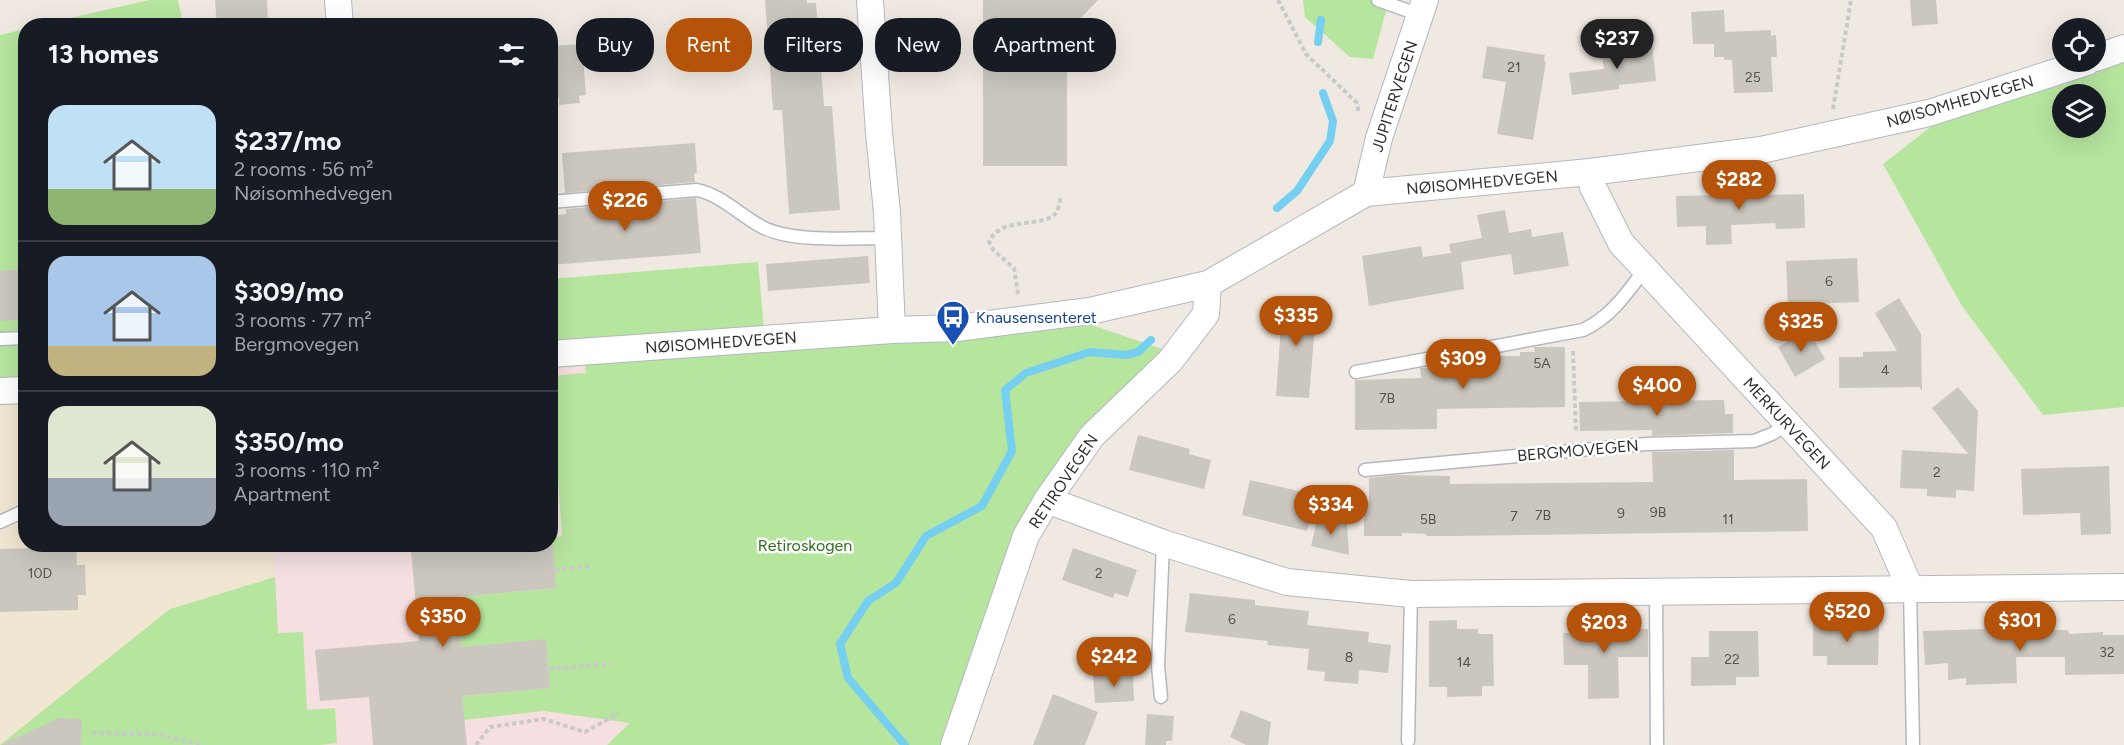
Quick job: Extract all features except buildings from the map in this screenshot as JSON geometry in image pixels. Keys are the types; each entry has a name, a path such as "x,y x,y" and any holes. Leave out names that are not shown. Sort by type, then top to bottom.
{"street":[{"path":"338,0 339,18"},
{"path":"870,0 892,330"},
{"name":"JUPITERVEGEN","path":"1366,193 1379,138 1423,8"},
{"path":"2106,54 2124,48"},
{"name":"NØISOMHEDVEGEN","path":"558,353 892,330 957,328 1090,311 1208,284 1366,193 1590,172 1761,150 1929,113 2056,72"},
{"name":"MERKURVEGEN","path":"1590,172 1593,187 1621,243 1884,528 1910,588"},
{"name":"RETIROVEGEN","path":"954,745 1026,536 1047,500 1092,436 1170,361 1206,314 1208,284"},
{"path":"0,392 18,391"},
{"path":"1047,500 1163,543 1287,582 1411,594 2124,587"}],"lane":[{"path":"1378,0 1423,8"},
{"path":"558,201 697,190 708,192 763,227 777,233 817,238 887,238"},
{"path":"1356,372 1572,333 1597,324 1617,306 1645,269"},
{"path":"0,339 18,338"},
{"name":"BERGMOVEGEN","path":"1365,470 1646,444 1754,441 1788,424"},
{"path":"0,522 18,514"},
{"path":"1161,697 1158,666 1163,543"},
{"path":"1910,588 1913,745"},
{"path":"1656,591 1658,745"},
{"path":"1408,741 1411,594"}],"path":[{"path":"1278,0 1306,54 1357,103 1360,122"},
{"path":"1831,120 1851,0"},
{"path":"1018,320 1017,281 1014,268 994,251 989,242 992,235 1004,228 1050,218 1057,212 1061,195"},
{"path":"1572,333 1576,430 1579,449"},
{"path":"555,570 592,566"},
{"path":"549,669 610,664"},
{"path":"476,745 490,727 544,719 585,732 619,713"},
{"path":"92,733 156,735 203,745"}],"shaded area":[{"path":"585,366 630,723 607,745 0,745 170,609 275,577 273,552 558,552 558,368"},
{"path":"18,402 18,552 273,552 275,577 170,609 0,745 0,403"}],"green space":[{"path":"149,0 178,0 182,18 71,18"},
{"path":"1303,0 1389,0 1373,59 1350,57 1305,17"},
{"path":"18,31 18,402 0,403 0,35"},
{"path":"2124,59 2124,407 2043,415 1962,306 1883,164 1932,126 2052,87 2052,138 2106,138 2106,84 2063,84 2099,72 2106,72 2106,68"},
{"name":"Retiroskogen","path":"758,262 766,352 959,338 1086,323 1165,350 1085,425 943,745 607,745 630,723 544,711 464,720 462,696 550,688 546,640 461,647 457,597 556,588 553,552 558,552 558,537 562,536 558,478 558,375 586,373 585,366 558,368 558,278"},
{"path":"275,577 278,633 303,632 307,710 335,708 337,743 320,745 0,745 170,609"}],"waterway":[{"path":"1318,42 1321,20"},
{"path":"1277,208 1297,191 1330,141 1333,121 1323,93"},
{"path":"905,745 848,678 840,644 868,601 896,583 926,536 982,506 1012,451 1005,390 1026,373 1090,352 1126,355 1138,352 1151,340"}],"place":[{"name":"Knausensenteret","path":"953,346"}]}
